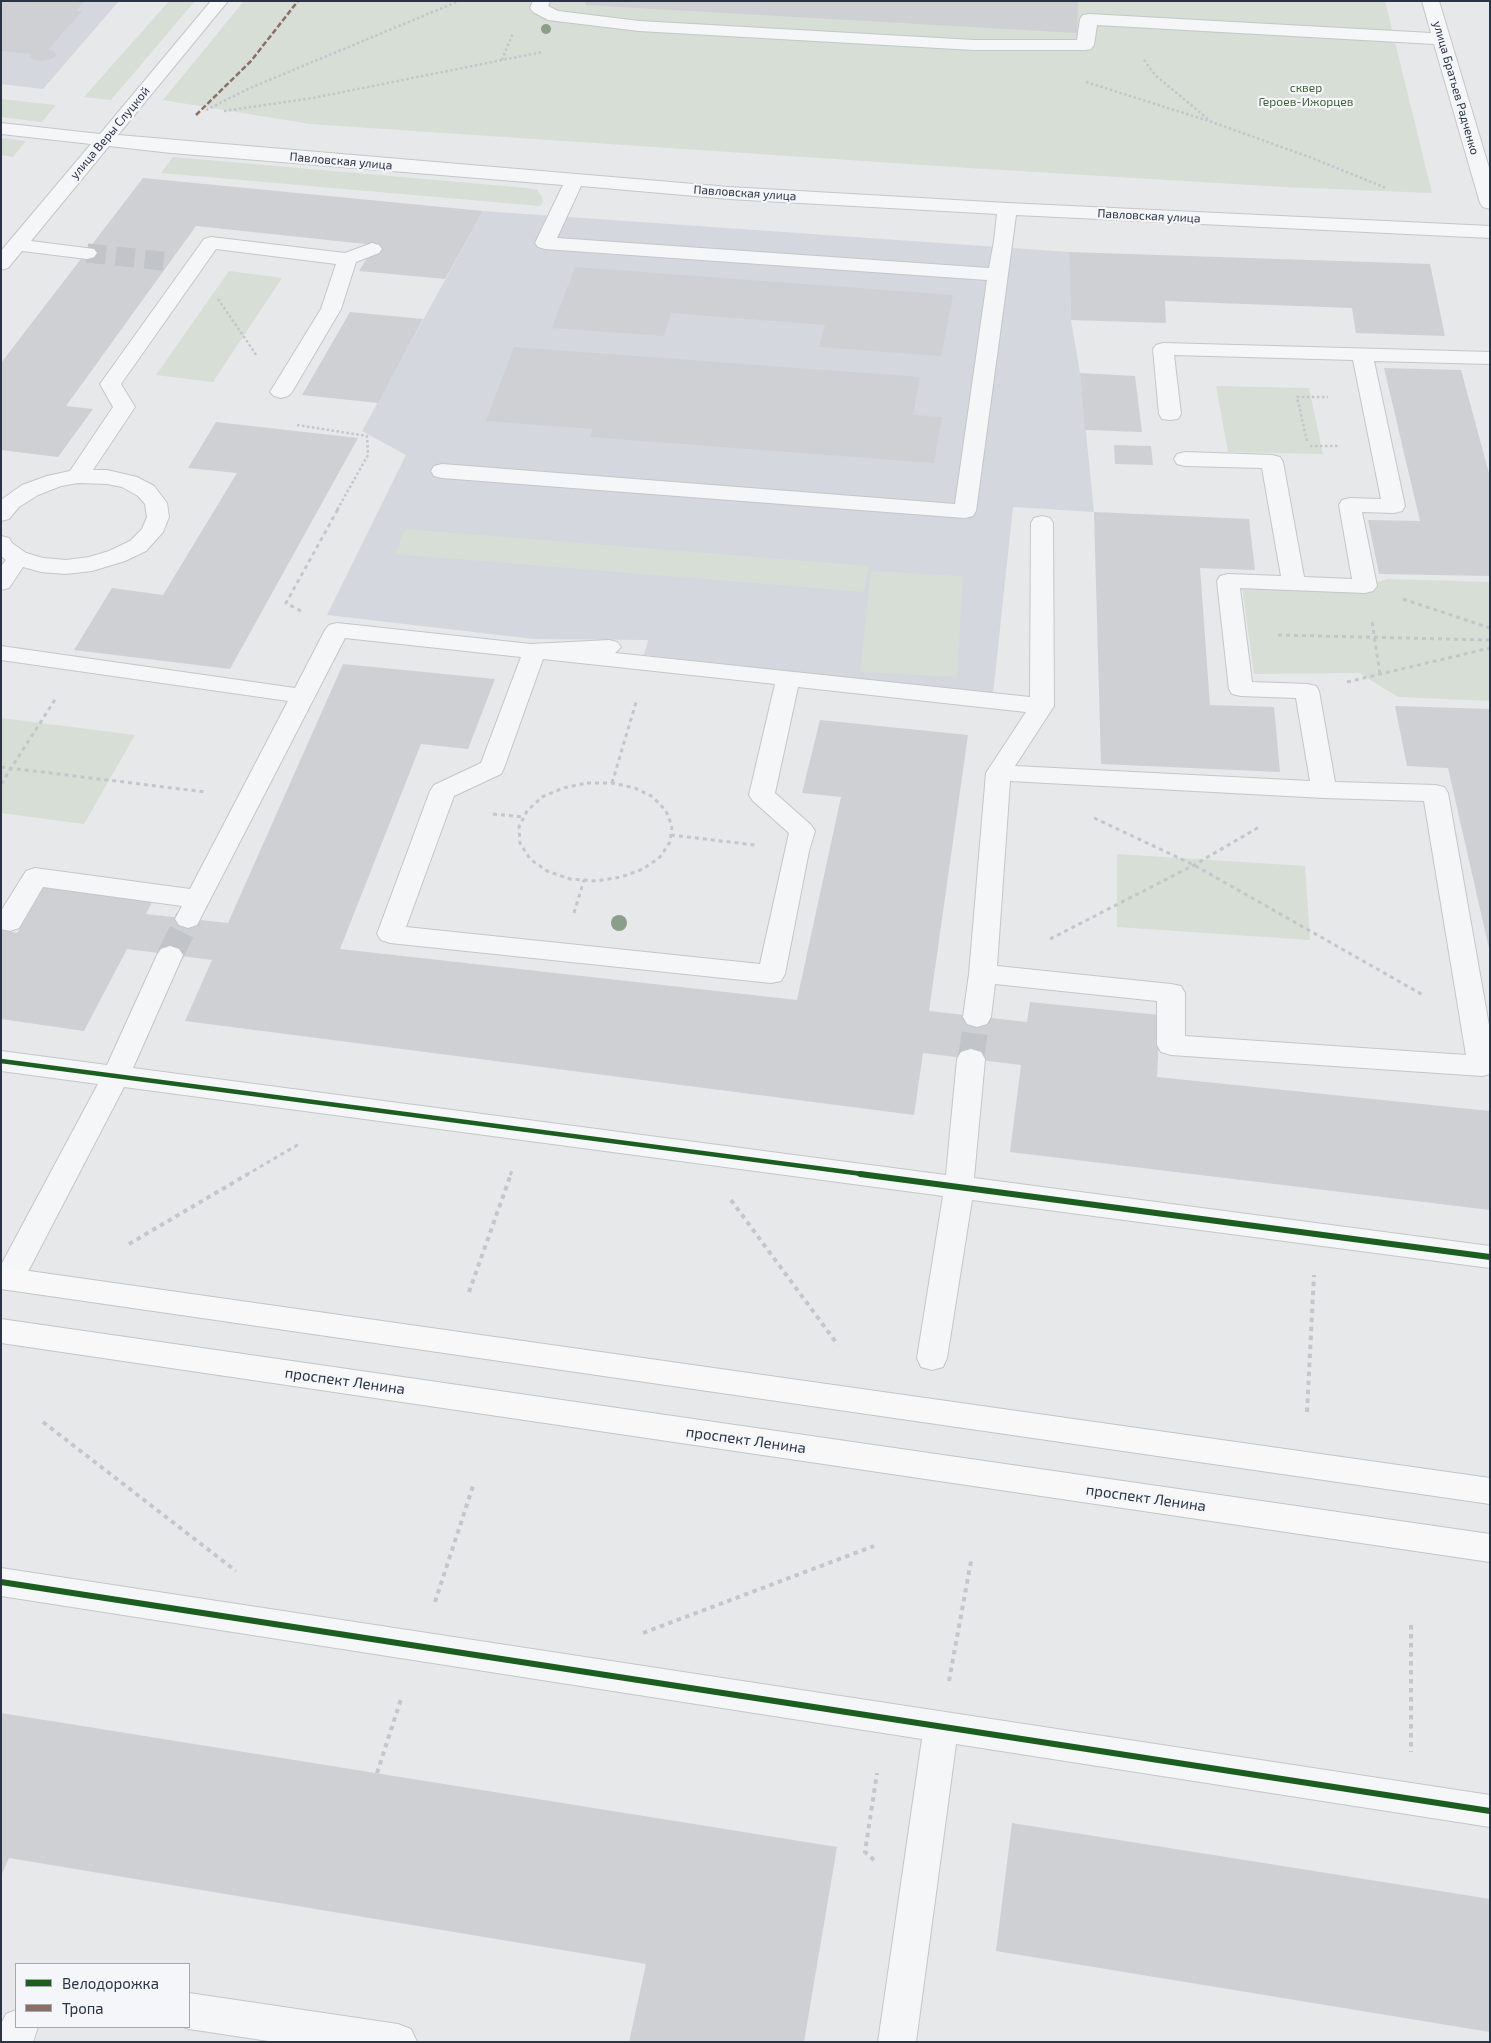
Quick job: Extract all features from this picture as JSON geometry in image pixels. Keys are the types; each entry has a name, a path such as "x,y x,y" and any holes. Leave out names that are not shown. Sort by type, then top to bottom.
{"main road":[{"path":"5,1279 1490,1491"},
{"name":"проспект Ленина","path":"1,1331 1490,1548"}],"street":[{"name":"улица Веры Слуцкой","path":"1,264 220,1"},
{"path":"542,1 539,8 554,16 639,26 974,45 1085,45 1090,10 1138,22 1441,39"},
{"name":"улица Братьев Радченко","path":"1430,1 1490,203"},
{"name":"Павловская улица","path":"1,128 190,148 574,181 729,192 1007,209 1490,232"},
{"path":"574,181 545,243 998,275"},
{"path":"442,471 965,511 1007,209"},
{"path":"193,231 211,243 280,243 347,259 372,249"},
{"path":"78,476 124,408 110,384 211,243"},
{"path":"18,245 87,253"},
{"path":"280,392 331,309 347,259"},
{"path":"172,262 195,265"},
{"path":"1170,414 1163,350 1490,358"},
{"path":"1324,790 1307,691 1241,688 1228,581 1365,586 1350,505 1394,506 1362,355"},
{"path":"1185,459 1272,462 1294,583"},
{"path":"1,543 3,547 18,558 41,565 92,564 117,556 138,546 152,532 158,518 156,503 146,492 129,482 107,477 78,476 55,481 30,490 11,502 3,510"},
{"path":"977,1017 983,974 998,773 1042,706 1042,523"},
{"path":"1,583 18,558"},
{"path":"1,920 10,922 35,878 193,909 337,630 1042,706"},
{"path":"535,650 608,647"},
{"path":"535,650 492,768 443,791 390,934 771,974 796,851 802,831 762,795 788,678"},
{"path":"1,653 303,696"},
{"path":"983,974 1171,993 1171,1045 1482,1066 1483,1025 1435,793 1324,790 998,773"},
{"path":"5,1279 116,1076 170,955"},
{"path":"932,1358 959,1187 971,1059"},
{"path":"1,1061 1490,1258"},
{"path":"1,1582 1490,1811"},
{"path":"896,2042 941,1726"},
{"path":"190,2011 398,2042"},
{"path":"14,2042 19,2028"}],"path":[{"path":"204,111 250,88 460,1"},
{"path":"1138,22 1138,39 1143,58 1155,75 1212,122"},
{"path":"216,112 312,98 548,50"},
{"path":"1086,82 1212,122 1312,158 1392,191"},
{"path":"1371,398 1297,397 1308,446 1382,448"},
{"path":"337,630 286,603 368,454"},
{"path":"1380,674 1365,586 1490,628"},
{"path":"1235,634 1490,640"},
{"path":"1307,691 1490,648"},
{"path":"612,783 648,663"},
{"path":"1,784 77,664"},
{"path":"1,767 250,798"},
{"path":"587,783 612,783 635,788 653,797 666,811 672,826 671,835 670,842 660,856 643,869 622,878 596,881 570,879 547,871 530,859 520,843 519,827 527,811 542,797 563,788 587,783"},
{"path":"983,974 1194,865 1324,790"},
{"path":"1087,815 1194,865 1483,1025"},
{"path":"671,835 796,851"},
{"path":"129,1244 359,1108"},
{"path":"469,1292 526,1130"},
{"path":"697,1153 838,1345"},
{"path":"1307,1412 1316,1234"},
{"path":"43,1422 244,1577"},
{"path":"420,1647 473,1486"},
{"path":"635,1636 874,1546"},
{"path":"941,1726 971,1561"},
{"path":"1410,1756 1411,1625"},
{"path":"377,1773 400,1699"}],"shaded area":[{"path":"1,1 119,1 43,89 1,84"},
{"path":"483,211 1069,252 1071,320 1080,373 1094,512 1013,507 993,694 644,655 648,640 534,639 327,615 406,455 362,431"}],"green space":[{"path":"169,1 195,1 111,100 84,97"},
{"name":"сквер Героев-Ижорцев","path":"244,1 1385,1 1432,193 1284,187 969,168 310,124 163,100"},
{"path":"1,99 56,105 42,122 1,117"},
{"path":"1,138 26,141 13,157 1,155"},
{"path":"173,157 527,188 537,190 543,201 540,206 161,173"},
{"path":"229,271 282,278 213,382 156,375"},
{"path":"1216,386 1309,388 1323,454 1228,452"},
{"path":"405,529 869,566 864,592 395,554"},
{"path":"871,571 963,576 957,677 860,672"},
{"path":"1388,579 1490,582 1490,701 1398,697 1359,673 1254,674 1242,586 1354,589"},
{"path":"1,718 135,735 84,824 1,813"},
{"path":"1117,854 1305,866 1310,940 1117,927"}],"building":[{"path":"1,1 84,1 76,11 82,11 48,50 54,51 57,55 51,59 41,61 32,59 30,57 31,54 1,51"},
{"path":"586,1 1078,1 1077,33 585,5"},
{"path":"143,178 483,211 445,279 359,271 375,245 196,226 66,406 93,409 58,457 1,450 1,363"},
{"path":"1069,252 1430,264 1445,336 1356,333 1352,308 1165,301 1166,323 1071,320"},
{"path":"575,267 953,295 941,356 819,347 825,325 671,313 664,336 552,328"},
{"path":"350,312 423,319 378,403 302,395"},
{"path":"514,347 920,377 913,415 942,417 934,463 590,437 593,429 486,421"},
{"path":"1384,368 1461,370 1490,477 1490,576 1379,574 1368,520 1420,521"},
{"path":"1080,373 1135,376 1142,432 1085,430"},
{"path":"216,422 358,438 230,669 74,650 112,588 163,595 237,473 188,468"},
{"path":"1114,445 1151,446 1153,465 1115,464"},
{"path":"1094,512 1249,519 1255,570 1200,568 1210,705 1274,707 1280,772 1101,764"},
{"path":"343,664 495,679 468,749 421,744 340,949 797,1000 841,797 802,793 820,720 968,735 929,1011 1027,1022 1030,1002 1160,1015 1157,1077 1490,1111 1490,1210 1010,1152 1021,1065 923,1053 914,1115 185,1021 212,960 127,949 84,1031 1,1019 1,930 17,933 44,887 152,902 146,914 228,923"},
{"path":"1395,706 1490,709 1490,953 1448,768 1407,766"},
{"path":"1,1713 837,1847 804,2042 629,2042 646,1964 9,1858 1,1876"},
{"path":"1012,1823 1490,1899 1490,2032 996,1951"}],"tunnel":[{"path":"87,253 172,262"},
{"path":"170,955 188,919"},
{"path":"971,1059 977,1017"}],"marked path":[{"path":"196,115 251,61 298,1"}],"cycle path":[{"path":"1,1061 1490,1257"},
{"path":"1,1582 1490,1811"}]}
